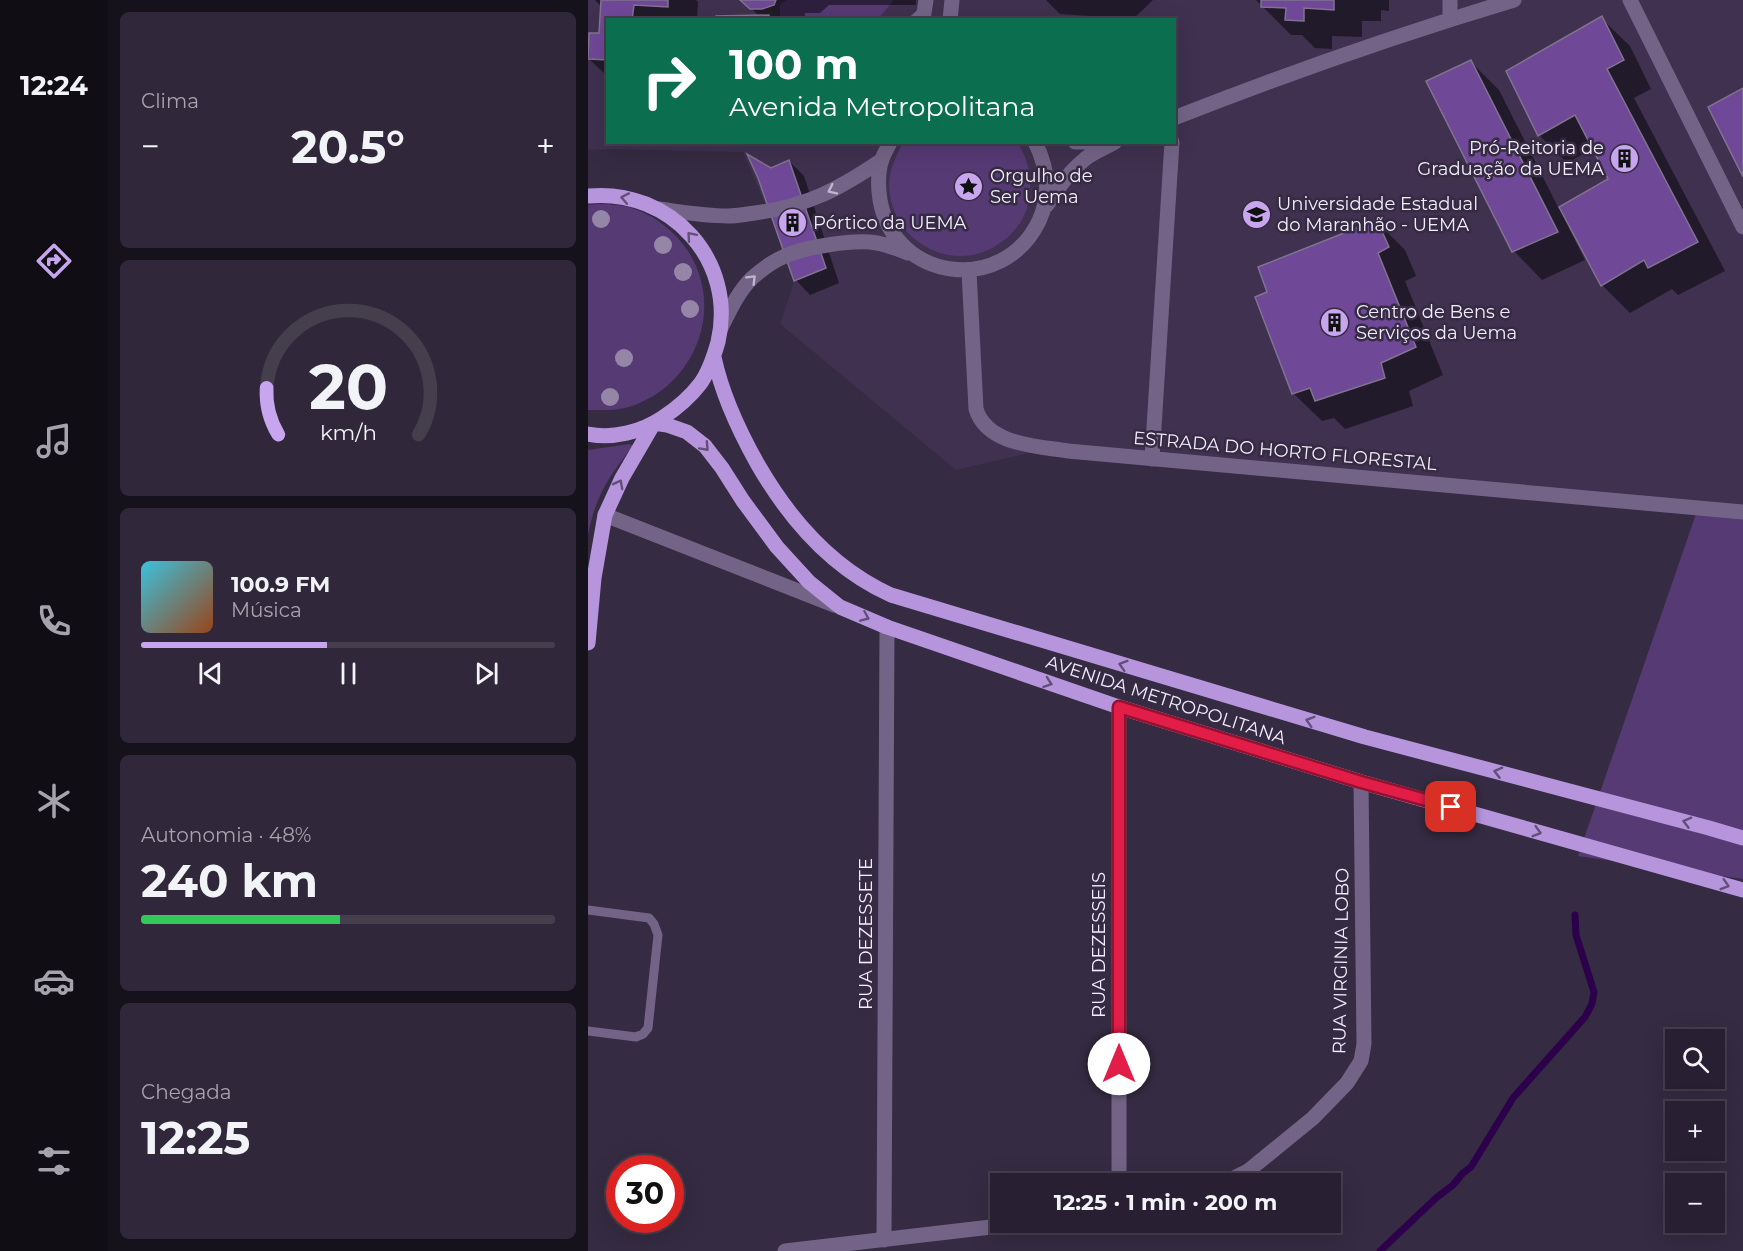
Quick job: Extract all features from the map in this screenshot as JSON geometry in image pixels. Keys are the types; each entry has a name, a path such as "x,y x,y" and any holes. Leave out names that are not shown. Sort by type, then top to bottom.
{"main road":[{"path":"588,434 617,435 640,429 654,423 681,404 700,384 714,357 721,328 721,303 716,279 706,256 692,236 659,209 643,202 625,197 589,195"},
{"name":"AVENIDA METROPOLITANA","path":"714,357 719,380 736,422 779,500 789,514 826,553 850,573 875,588 1365,737 1743,838"},
{"path":"588,643 594,578 605,515 622,478 654,423"},
{"name":"AVENIDA METROPOLITANA","path":"654,423 687,432 705,446 777,547 809,582 840,607 887,627 1119,707 1361,782 1743,890"}],"street":[{"path":"950,18 952,0"},
{"path":"1450,0 1450,19"},
{"path":"1176,117 1450,19 1514,0"},
{"path":"1630,0 1743,227"},
{"path":"889,144 882,160 878,187 883,214 896,238 916,257"},
{"path":"1036,144 1043,158 1047,184 1044,210"},
{"path":"721,328 737,296 752,279 782,257 802,251 852,242 875,243 895,248 941,268 969,271 993,265 1016,252 1033,234 1058,187 1072,170 1086,158 1111,144"},
{"path":"1152,459 1173,144"},
{"path":"659,209 730,216 797,205 828,193 882,160"},
{"name":"ESTRADA DO HORTO FLORESTAL","path":"969,271 976,409 989,430 1002,437 1039,447 1068,451 1743,512"},
{"path":"605,515 840,607"},
{"name":"RUA DEZESSETE","path":"884,1240 887,627"},
{"name":"RUA DEZESSEIS","path":"1119,707 1119,1173"},
{"name":"RUA VIRGINIA LOBO","path":"1244,1173 1314,1118 1347,1083 1361,1061 1364,1044 1361,782"},
{"path":"785,1251 990,1227"}],"lane":[{"path":"588,910 649,918 658,935 648,1028 643,1035 636,1037 588,1031"}],"shaded area":[{"name":"Universidade Estadual do Maranhão - UEMA","path":"588,0 1743,0 1743,511 1050,448 956,470 780,324 796,276 743,152 588,150"},
{"path":"787,0 894,0 879,18 780,18 780,4"},
{"path":"902,144 1018,144 1028,165 1030,180 1027,210 1022,220 1003,241 985,251 966,256 947,255 930,249 914,238 901,224 893,206 889,180 895,158"},
{"path":"599,204 635,209 665,226 688,251 699,274 704,297 703,321 697,344 686,364 671,382 652,397 629,407 614,410 588,410 588,205"},
{"path":"629,444 632,447 599,498 588,535 588,450"},
{"path":"1698,508 1743,513 1743,879 1578,856"}],"building":[{"path":"601,0 668,0 668,7 634,5 632,18 606,18 606,60 588,59 589,33 599,33"},
{"path":"740,0 776,0 774,5 762,9 750,9"},
{"path":"1261,0 1334,0 1334,10 1304,8 1304,21 1285,20 1286,8 1261,7"},
{"path":"769,15 769,18 716,18 716,16"},
{"name":"Pró-Reitoria de Graduação da UEMA","path":"1602,16 1624,60 1607,69 1698,242 1648,268 1644,260 1601,286 1559,207 1608,179 1575,115 1538,136 1506,71"},
{"path":"1471,60 1558,232 1512,252 1426,81"},
{"path":"1743,88 1743,177 1708,107"},
{"name":"Pórtico da UEMA","path":"747,154 771,168 789,160 826,268 794,281 758,178"},
{"name":"Centro de Bens e Serviços da Uema","path":"1377,220 1389,247 1378,253 1416,347 1381,363 1385,378 1315,401 1310,388 1292,394 1255,297 1267,292 1258,267"}],"waterway":[{"path":"1380,1251 1471,1167 1513,1098 1585,1017 1592,1004 1594,992 1576,935 1575,915"}],"place":[{"name":"Pró-Reitoria de Graduação da UEMA","path":"1625,158"},
{"name":"Orgulho de Ser Uema","path":"969,186"},
{"name":"Universidade Estadual do Maranhão - UEMA","path":"1256,214"},
{"name":"Pórtico da UEMA","path":"792,223"},
{"name":"Centro de Bens e Serviços da Uema","path":"1335,322"}],"route":[{"path":"1119,1064 1119,707 1361,782 1451,807"}]}
